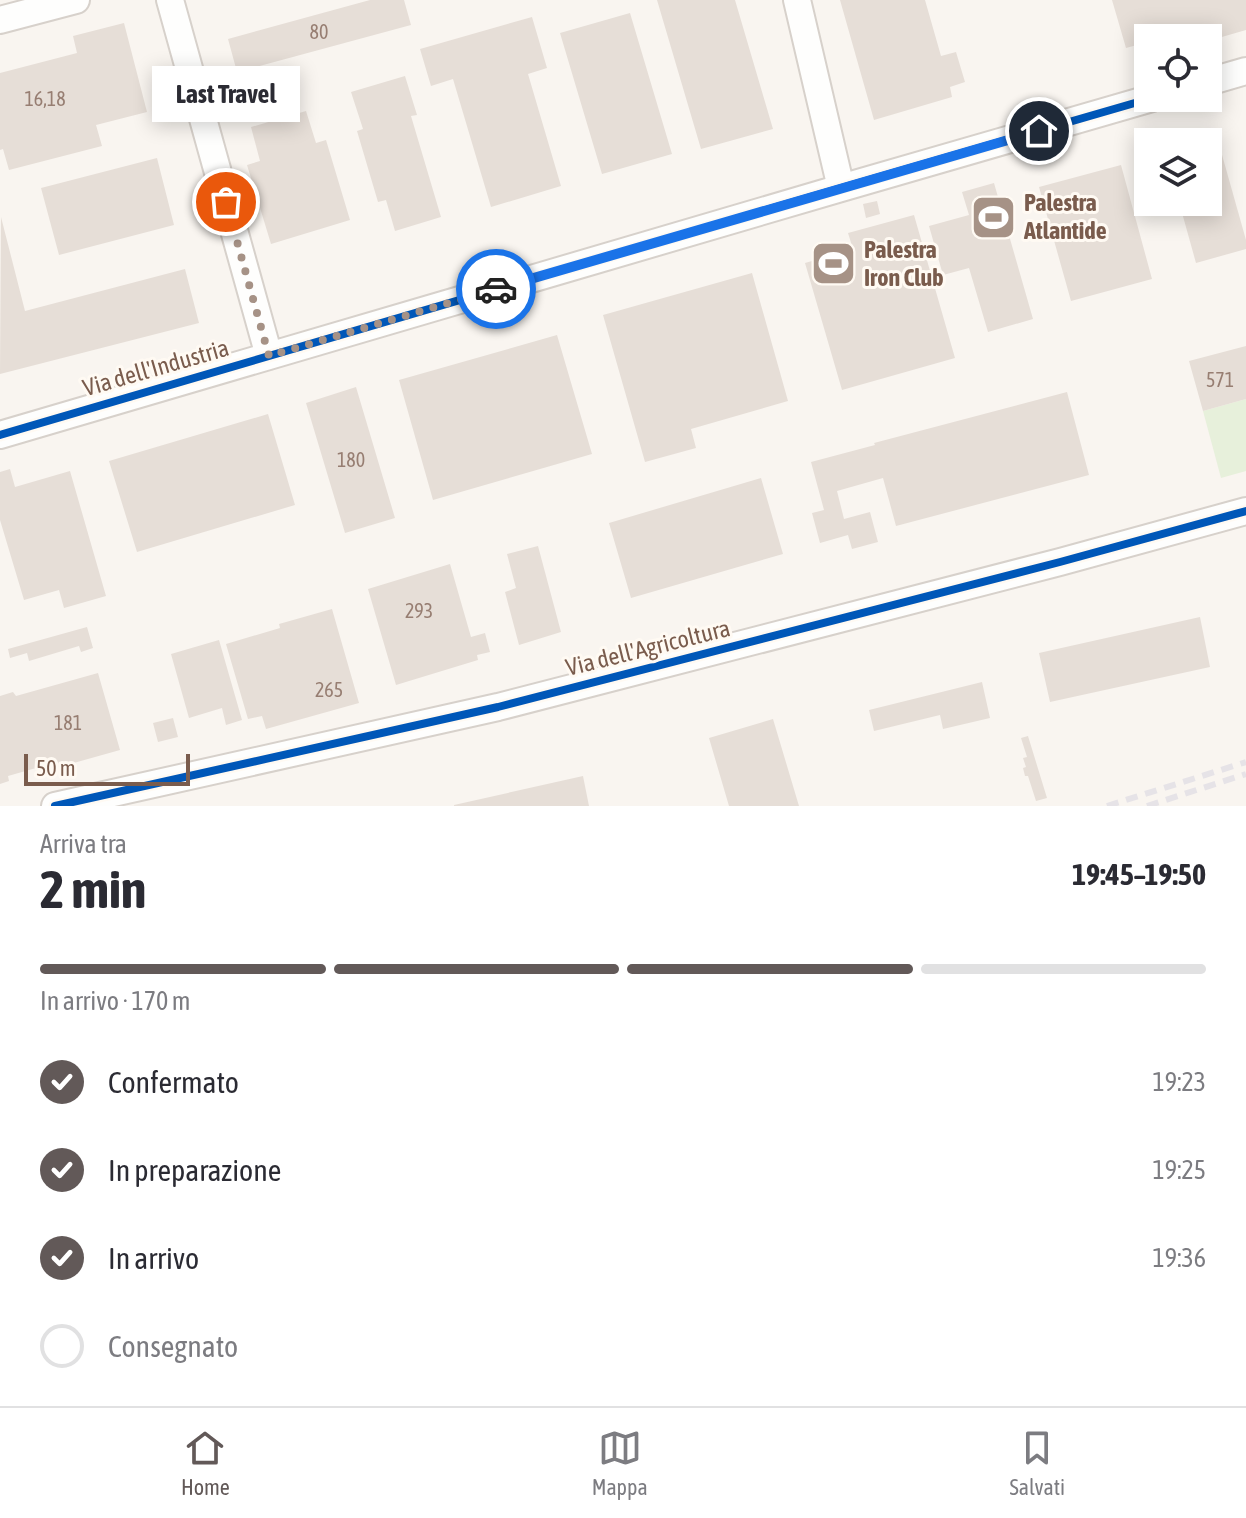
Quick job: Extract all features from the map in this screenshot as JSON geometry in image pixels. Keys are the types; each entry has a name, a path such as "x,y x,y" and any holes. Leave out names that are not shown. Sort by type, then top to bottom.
{"street":[{"path":"0,20 76,0"},
{"path":"170,0 269,356"},
{"path":"797,0 841,188"},
{"path":"1222,78 1246,71"},
{"name":"Via dell'Industria","path":"0,435 1134,103"},
{"name":"Via dell'Agricoltura","path":"55,806 498,707 1246,511"}],"green space":[{"path":"1246,399 1246,471 1221,478 1203,411"}],"building":[{"path":"370,0 404,0 411,25 237,72 228,39"},
{"path":"657,0 735,0 773,129 701,149"},
{"path":"840,0 925,0 941,56 956,52 965,82 950,87 952,97 874,120"},
{"path":"1112,0 1246,0 1246,30 1222,37 1222,24 1134,24 1134,46 1126,48"},
{"path":"630,13 672,154 602,174 560,33"},
{"path":"532,17 547,68 528,74 561,186 491,207 453,79 431,86 420,49"},
{"path":"124,23 147,112 96,125 102,146 9,170 3,149 0,150 0,73 77,53 73,36"},
{"path":"405,76 417,115 411,116 441,217 395,231 386,200 378,202 357,131 363,129 351,92"},
{"path":"306,111 316,143 326,140 350,220 271,244 247,165 260,161 251,127"},
{"path":"1222,155 1246,249 1196,263 1183,216 1222,216"},
{"path":"157,158 174,225 59,255 41,188"},
{"path":"1121,165 1152,279 1071,301 1039,187"},
{"path":"994,183 1033,319 988,332 969,268 943,275 929,226 969,215 962,192"},
{"path":"877,201 880,214 866,218 863,204"},
{"path":"914,215 955,358 842,390 805,263 853,249 848,233"},
{"path":"1,217 25,311 185,269 199,323 0,374"},
{"path":"752,273 788,401 691,429 696,448 645,462 603,315"},
{"path":"557,335 592,454 433,500 399,380"},
{"path":"1246,346 1246,399 1203,411 1189,361"},
{"path":"356,387 395,518 345,533 306,403"},
{"path":"1067,392 1089,475 896,526 883,478 837,491 844,519 870,512 878,542 852,549 848,535 820,543 812,513 824,510 811,462"},
{"path":"268,414 295,505 137,552 109,461"},
{"path":"10,469 15,487 70,471 106,596 64,608 59,590 24,600 0,520 0,472"},
{"path":"761,478 783,554 631,598 609,523"},
{"path":"538,546 561,632 519,645 505,592 516,588 507,554"},
{"path":"450,564 471,637 485,633 490,652 477,655 478,660 396,685 368,589"},
{"path":"332,609 359,703 266,729 262,716 248,719 226,644"},
{"path":"1200,617 1210,667 1050,702 1039,653"},
{"path":"87,627 93,648 81,652 79,646 29,661 27,653 10,658 8,649"},
{"path":"219,640 242,720 226,725 222,708 189,718 171,654"},
{"path":"98,673 120,750 38,773 36,768 8,776 9,781 0,784 0,696 13,692 16,696"},
{"path":"982,682 990,718 943,729 940,715 874,731 869,710"},
{"path":"173,718 178,737 158,742 153,723"},
{"path":"773,719 799,806 729,806 709,738"},
{"path":"1028,736 1047,798 1036,801 1023,768 1026,767 1023,758 1027,757 1021,738"},
{"path":"583,776 589,806 454,806 454,805"}],"railway":[{"path":"1107,806 1246,762"},
{"path":"1147,806 1246,774"}],"cycle path":[{"path":"0,435 1134,103"},
{"path":"55,806 498,707 1246,511"}],"way so far":[{"path":"226,202 269,356 496,289"}],"place":[{"name":"Last Travel","path":"226,202"},
{"name":"Palestra Atlantide","path":"993,217"},
{"name":"Palestra Iron Club","path":"833,264"}],"route":[{"path":"496,289 1039,131"}]}
